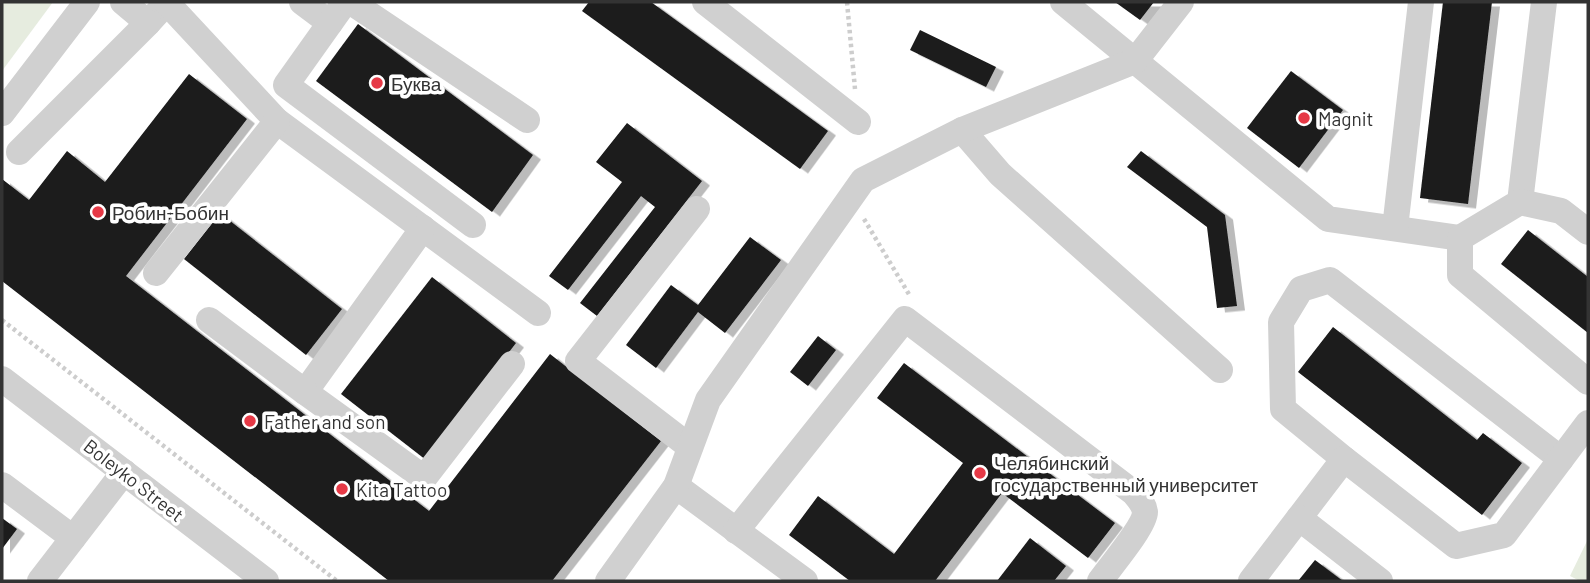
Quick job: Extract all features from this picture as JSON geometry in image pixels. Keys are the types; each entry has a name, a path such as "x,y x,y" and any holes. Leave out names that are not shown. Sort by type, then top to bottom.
{"street":[{"path":"2,113 87,2"},
{"path":"123,2 148,23"},
{"path":"19,152 167,2 277,121 538,313"},
{"path":"302,2 337,12 286,85 473,225"},
{"path":"351,2 527,120"},
{"path":"705,2 858,122"},
{"path":"1063,2 1328,219 1460,238 1520,202 1561,211 1588,232"},
{"path":"608,581 676,486 708,400 863,180 962,130 1135,61 1181,2"},
{"path":"1395,228 1421,2"},
{"path":"1520,202 1544,2"},
{"path":"156,274 277,121"},
{"path":"962,130 1000,174 1220,370"},
{"path":"690,447 578,361 697,209"},
{"path":"305,392 423,228"},
{"path":"1460,238 1460,275 1588,382"},
{"path":"1561,459 1330,280 1301,289 1281,321 1283,409 1456,546 1504,536 1588,423"},
{"path":"736,531 905,318 1134,494 1142,503 1145,511 1140,526 1100,581"},
{"path":"209,320 424,478 512,364"},
{"name":"Boleyko Street","path":"2,379 265,581"},
{"path":"1251,581 1344,459"},
{"path":"40,581 124,472"},
{"path":"2,485 73,538"},
{"path":"676,486 805,581"},
{"path":"1299,518 1380,581"}],"path":[{"path":"2,320 337,581"}],"shaded area":[{"path":"2,2 53,2 2,71"},
{"path":"1588,539 1588,581 1580,581 1570,576"}],"building":[{"path":"589,2 651,2 828,131 800,169 582,11"},
{"path":"1115,2 1154,2 1140,20"},
{"path":"1443,2 1492,2 1468,204 1420,198"},
{"path":"358,24 533,155 492,212 316,81"},
{"path":"920,30 996,67 986,87 910,50"},
{"path":"1291,71 1343,110 1299,168 1247,128"},
{"path":"189,74 247,119 126,276 429,511 550,354 661,441 552,581 389,581 2,281 2,179 29,200 67,151 105,182"},
{"path":"627,123 702,181 597,316 580,303 655,207 641,196 568,290 549,276 622,182 596,162"},
{"path":"1141,151 1225,215 1237,306 1217,308 1207,227 1127,167"},
{"path":"220,213 342,309 306,355 184,259"},
{"path":"1528,230 1588,277 1588,333 1501,264"},
{"path":"750,237 781,260 725,333 698,312 656,368 626,345 671,285 698,305"},
{"path":"432,277 516,343 426,460 341,394"},
{"path":"1333,327 1477,440 1483,433 1522,463 1482,515 1298,372"},
{"path":"818,336 836,350 808,386 790,372"},
{"path":"904,363 1115,523 1088,558 1002,493 935,581 850,581 789,535 818,496 894,554 963,463 877,398"},
{"path":"2,518 17,529 2,549"},
{"path":"1030,538 1066,566 1054,581 997,581"},
{"path":"1315,560 1343,581 1298,581"}],"place":[{"name":"Буква","path":"377,83"},
{"name":"Magnit","path":"1304,118"},
{"name":"Робин-Бобин","path":"98,212"},
{"name":"Father and son","path":"250,421"},
{"name":"Челябинский государственный университет","path":"980,473"},
{"name":"Kita Tattoo","path":"342,489"}]}
